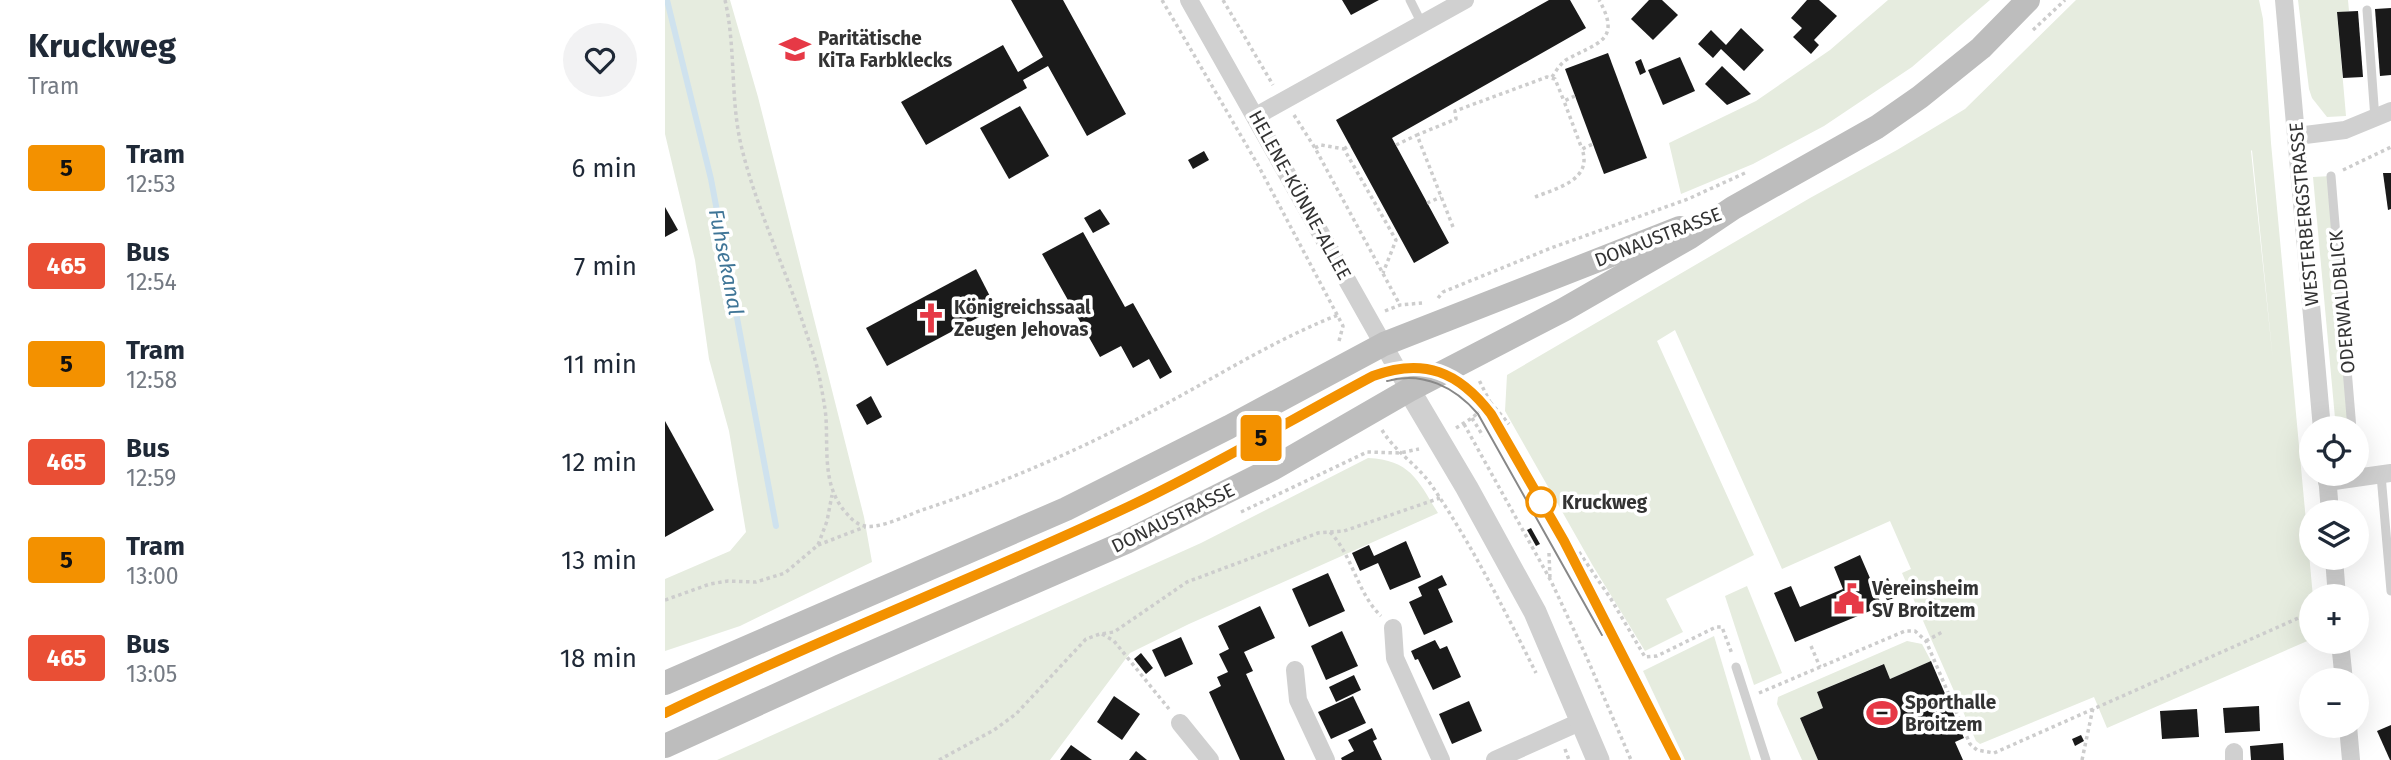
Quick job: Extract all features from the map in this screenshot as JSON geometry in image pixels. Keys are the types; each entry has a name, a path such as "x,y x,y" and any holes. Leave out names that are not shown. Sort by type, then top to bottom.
{"main road":[{"name":"DONAUSTRASSE","path":"665,746 1126,542 1272,469 1409,390 1594,293 1690,237 1733,208 1877,127 1920,97 1981,48 2028,0"},
{"name":"DONAUSTRASSE","path":"665,683 1066,509 1206,439 1384,344 1733,208"}],"street":[{"name":"HELENE-KÜNNE-ALLEE","path":"1189,0 1409,390"},
{"path":"1256,117 1465,0"},
{"name":"WESTERBERGSTRASSE","path":"2284,0 2321,416"},
{"path":"2297,136 2345,130 2383,115"},
{"path":"1409,390 1462,478 1535,612 1598,760"},
{"path":"1393,628 1395,658 1441,760"},
{"path":"1295,670 1299,700 1326,760"},
{"path":"1495,760 1582,721"},
{"path":"1180,723 1210,760"},
{"path":"2349,738 2351,760"}],"lane":[{"path":"1410,0 1422,24"},
{"path":"2367,10 2383,115"},
{"name":"ODERWALDBLICK","path":"2332,176 2351,416"},
{"path":"2386,474 2391,592"},
{"path":"1736,667 1766,760"}],"path":[{"path":"725,0 732,37 733,88 741,144 821,382 826,418 825,446 832,493 846,514 867,527"},
{"path":"1162,0 1258,166 1338,315 1343,326 1341,338 1333,348"},
{"path":"1223,0 1266,76 1315,148 1400,305 1423,303"},
{"path":"1552,77 1564,61 1597,46 1603,40 1608,31 1608,22 1599,0"},
{"path":"1396,145 1456,119 1455,111 1547,76 1552,77"},
{"path":"1535,197 1577,178 1584,163 1582,149 1564,100 1552,77"},
{"path":"1564,100 1575,96"},
{"path":"1417,135 1453,227"},
{"path":"1582,149 1593,144"},
{"path":"1315,148 1321,145 1344,149 1350,145"},
{"path":"1344,149 1396,240 1383,273"},
{"path":"1434,302 1443,292 1551,248 1688,199 1750,171"},
{"path":"1427,203 1441,197"},
{"path":"665,600 710,584 771,579 785,573 818,545 952,500 1070,452 1338,315"},
{"path":"1490,402 1509,424"},
{"path":"1472,418 1483,436"},
{"path":"1464,424 1551,581 1631,760"},
{"path":"1401,453 1423,472 1440,498 1495,590 1536,674"},
{"path":"818,545 827,521 832,493"},
{"path":"939,760 995,730 1016,714 1086,639 1114,632 1187,582 1318,533 1344,531 1440,498"},
{"path":"1330,532 1339,541 1371,607 1393,628"},
{"path":"1579,552 1645,657 1657,656 1716,627 1722,627 1736,667"},
{"path":"1549,553 1551,581"},
{"path":"1746,698 1905,631 1915,631 1926,641 1970,744 1977,750 1994,753 2299,618"},
{"path":"1926,641 1944,631"},
{"path":"1100,634 1114,640 1180,723"},
{"path":"1811,646 1820,667"},
{"path":"2082,760 2094,708"},
{"path":"1559,732 1569,760"}],"shaded area":[{"path":"665,0 730,0 758,97 864,517 872,562 740,626 665,651 665,579 730,551 746,532 729,431 709,359 695,260 665,134"},
{"path":"1888,0 1990,0 1912,67 1824,126 1753,164 1681,194 1669,143 1756,101 1830,50"},
{"path":"2076,0 2259,0 2263,19 2271,143 2299,446 2299,486 2303,486 2304,500 2299,500 2299,570 2311,570 2312,584 2299,584 2299,645 2107,728 2094,697 1980,744 1976,741 1902,573 1911,569 1890,521 1782,569 1675,330 1657,341 1754,555 1666,599 1683,632 1645,651 1505,411 1507,375 1965,109","holes":["2252,150 2273,361 2251,151"]},
{"path":"2298,0 2348,0 2349,11 2337,13 2346,116 2327,117 2312,98"},
{"path":"2331,176 2351,416 2335,416 2313,177"},
{"path":"1368,458 1394,463 1412,474 1438,513 1130,653 1050,760 717,760 1201,543"},
{"path":"1747,586 1782,673 1754,685 1725,596"},
{"path":"1714,636 1751,760 1685,760 1643,671"},
{"path":"1907,641 1922,644 1931,661 1890,679 1883,664 1817,692 1823,708 1800,718 1818,760 1802,760 1777,704 1778,697"}],"building":[{"path":"1011,0 1063,0 1126,114 1087,136 1048,66 1023,80 1027,88 926,145 901,102 1003,45 1018,72 1043,57"},
{"path":"1342,0 1379,0 1351,15"},
{"path":"1549,0 1570,0 1586,28 1392,138 1449,243 1414,263 1336,120"},
{"path":"1649,0 1662,0 1678,15 1653,40 1631,19"},
{"path":"1807,0 1819,0 1837,16 1814,40 1819,45 1811,54 1793,37 1802,28 1791,18"},
{"path":"2391,8 2391,75 2380,76 2375,9"},
{"path":"2358,11 2363,77 2343,78 2337,12"},
{"path":"1741,28 1764,50 1744,71 1721,49 1713,58 1698,44 1711,30 1726,45"},
{"path":"1608,53 1647,158 1604,174 1565,69"},
{"path":"1680,57 1695,91 1663,105 1648,70"},
{"path":"1641,59 1646,72 1640,75 1635,62"},
{"path":"1722,66 1751,94 1727,105 1705,84"},
{"path":"1020,106 1049,156 1009,179 980,128"},
{"path":"1204,151 1209,160 1193,169 1188,160"},
{"path":"2383,173 2391,173 2391,209 2388,210"},
{"path":"665,207 678,230 665,237"},
{"path":"1100,209 1110,224 1093,233 1084,218"},
{"path":"1083,232 1125,307 1133,303 1172,372 1160,379 1149,359 1133,368 1121,346 1100,357 1042,254"},
{"name":"Königreichssaal Zeugen Jehovas","path":"976,269 996,308 887,366 866,328"},
{"path":"871,396 882,417 867,425 856,405"},
{"path":"665,421 714,510 665,537"},
{"path":"1531,528 1540,544 1536,546 1527,530"},
{"path":"1406,541 1421,577 1390,590 1378,563 1360,571 1352,553 1369,545 1374,556"},
{"name":"Vereinsheim SV Broitzem","path":"1860,555 1882,606 1795,642 1774,593 1791,586 1800,607 1843,589 1834,567"},
{"path":"1328,573 1345,611 1309,627 1292,589"},
{"path":"1442,575 1447,585 1438,589 1453,622 1424,635 1409,602 1422,596 1418,587"},
{"path":"1888,578 1896,597 1887,601 1879,582"},
{"path":"1260,606 1275,638 1244,652 1253,671 1246,674 1285,760 1240,760 1209,692 1221,686 1217,677 1228,672 1219,654 1229,649 1218,626"},
{"path":"1342,631 1358,666 1326,680 1311,646"},
{"path":"1181,637 1193,664 1165,677 1152,650"},
{"path":"1435,640 1440,649 1447,646 1461,677 1433,690 1418,659 1415,660 1411,651"},
{"path":"1141,653 1153,668 1146,674 1134,659"},
{"name":"Sporthalle Broitzem","path":"1931,661 1964,738 1955,742 1963,760 1818,760 1800,718 1823,708 1817,692 1884,664 1890,679"},
{"path":"1354,675 1361,690 1336,702 1329,687"},
{"path":"1114,696 1140,714 1122,740 1097,722"},
{"path":"1353,696 1366,723 1331,739 1318,712"},
{"path":"1469,701 1482,731 1452,744 1439,714"},
{"path":"2259,706 2260,731 2225,733 2223,708"},
{"path":"2197,709 2199,737 2162,739 2160,711"},
{"path":"2391,725 2391,760 2390,760 2377,731"},
{"path":"1372,728 1377,739 1373,741 1382,760 1342,760 1341,758 1354,751 1348,740"},
{"path":"2081,735 2084,741 2075,746 2072,739"},
{"path":"2283,743 2284,760 2251,760 2250,746"},
{"path":"1071,745 1092,760 1060,760"},
{"path":"1136,751 1147,760 1129,760"}],"waterway":[{"name":"Fuhsekanal","path":"667,0 711,179 776,526"}],"tram line":[{"name":"5","path":"665,713 792,654 1131,506 1216,463 1373,376 1412,366 1434,370 1456,379 1466,386 1491,414 1564,541 1676,760"},
{"path":"665,713 1130,506 1373,376 1408,368 1439,372 1453,379 1466,388 1491,414 1564,541 1676,760"},
{"path":"1387,381 1400,378 1426,380 1449,389 1478,414 1602,635"}],"place":[{"name":"Paritätische KiTa Farbklecks","path":"795,49"},
{"name":"Königreichssaal Zeugen Jehovas","path":"931,318"},
{"name":"Kruckweg","path":"1541,502"},
{"name":"Vereinsheim SV Broitzem","path":"1849,599"},
{"name":"Sporthalle Broitzem","path":"1882,713"}]}
